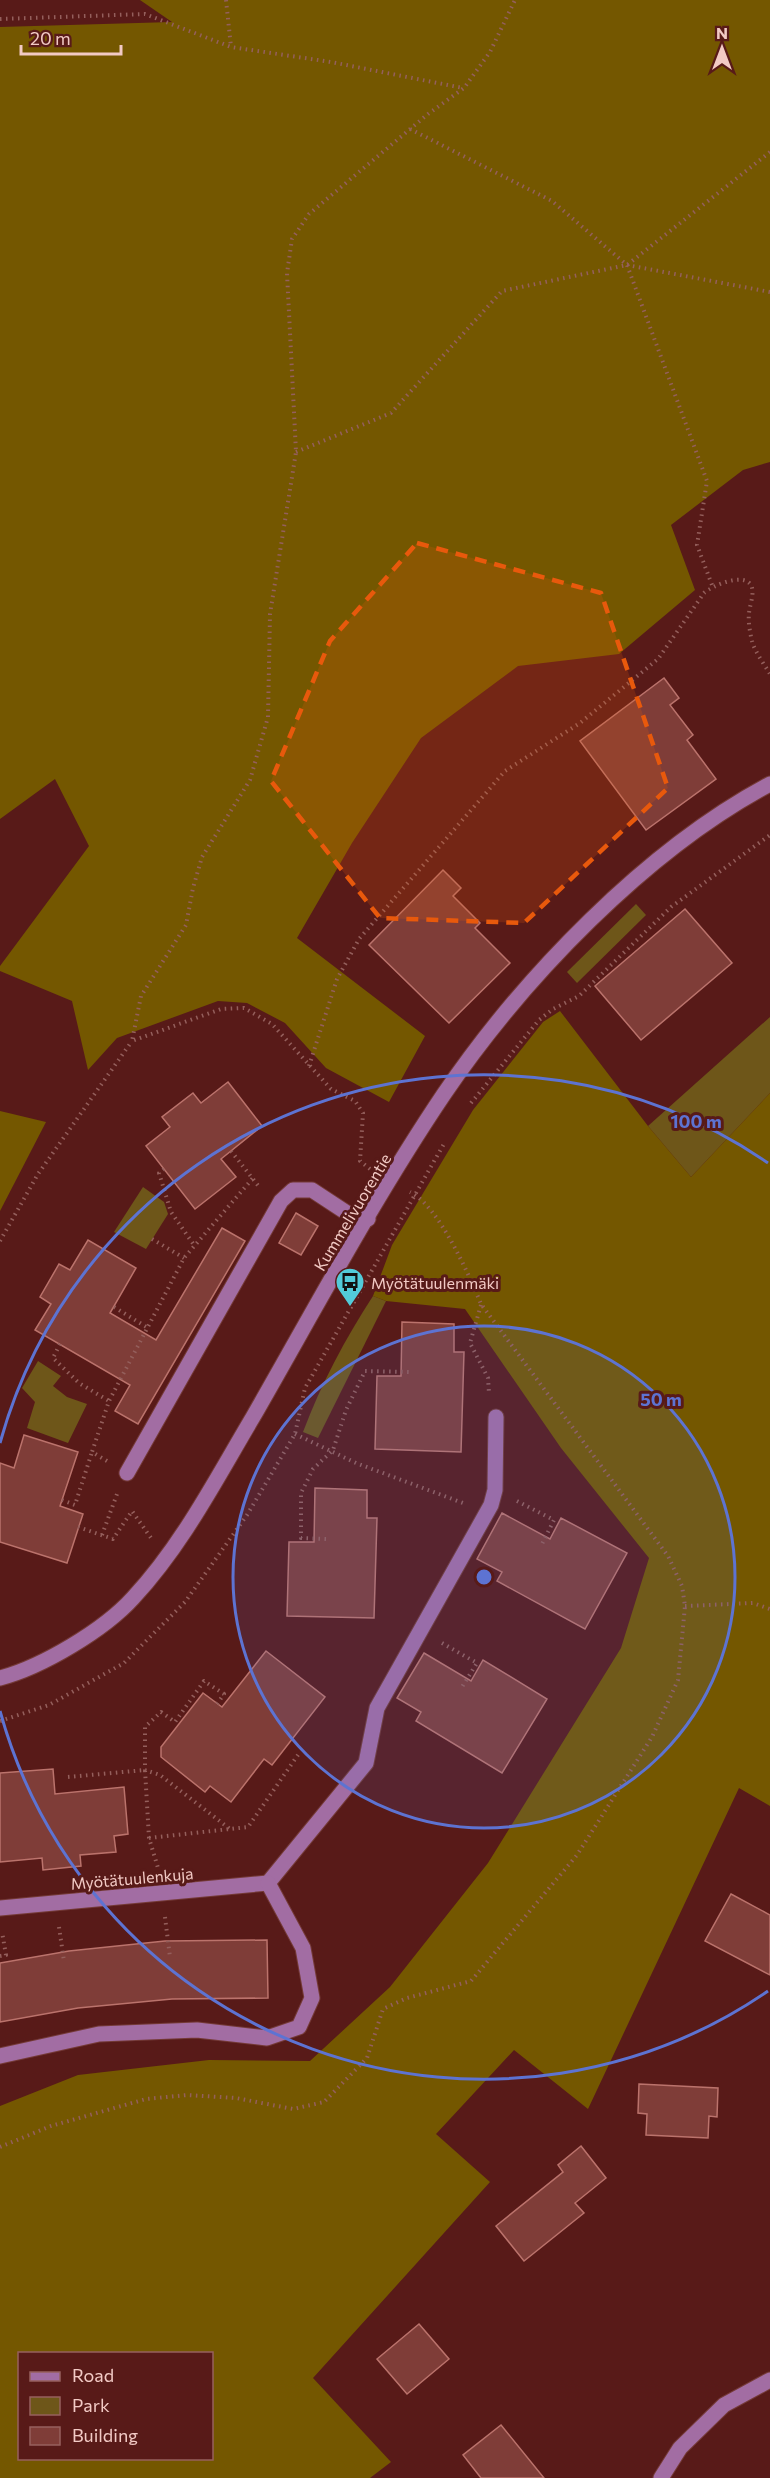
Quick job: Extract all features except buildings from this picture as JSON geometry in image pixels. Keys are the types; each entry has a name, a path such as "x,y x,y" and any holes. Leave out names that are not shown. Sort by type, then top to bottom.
{"street":[{"name":"Kummelivuorentie","path":"0,1678 40,1665 89,1634 131,1600 176,1547 368,1219 445,1093 521,993 586,923 670,850 770,784"},
{"path":"127,1473 281,1201 293,1190 312,1190 347,1213 368,1219"},
{"path":"0,2056 99,2034 197,2030 267,2038 299,2027 312,1998 303,1948 268,1882 366,1764 377,1708 493,1497 496,1417"},
{"name":"Myötätuulenkuja","path":"0,1908 268,1882"},
{"path":"661,2478 680,2448 724,2404 770,2380"}],"path":[{"path":"226,0 231,47"},
{"path":"0,1241 38,1174 132,1041 141,996 186,925 202,858 250,780 261,746 268,717 270,614 296,452 287,273 292,239 309,214 410,129 464,88 490,52 515,0"},
{"path":"0,19 145,14 231,47 331,62 464,88"},
{"path":"410,129 552,201 627,265 707,481 697,545 712,585"},
{"path":"627,265 770,152"},
{"path":"296,452 391,413 502,291 627,265 770,292"},
{"path":"309,1067 337,979 359,939 505,771 580,723 658,658 712,585 741,579 751,585 753,593 749,615 752,642 770,674"},
{"path":"467,1108 539,1020 553,1009 579,996 671,907 770,835"},
{"path":"132,1041 220,1009 244,1008 272,1024 309,1067 332,1089 355,1101 363,1113 360,1161 372,1170"},
{"path":"231,1151 262,1191"},
{"path":"164,1169 159,1173 171,1212 194,1245"},
{"path":"62,1500 75,1505 110,1401 184,1258 253,1178"},
{"path":"0,2147 51,2126 146,2099 187,2096 236,2098 293,2109 324,2102 367,2058 383,2009 407,1998 471,1982 577,1855 652,1737 678,1680 685,1606 682,1586 668,1556 629,1500 481,1304 468,1270 435,1217 416,1194"},
{"path":"152,1239 184,1258"},
{"path":"481,1304 470,1343 488,1378 490,1414 496,1417"},
{"path":"114,1307 148,1328"},
{"path":"60,1344 53,1358 79,1383 110,1401"},
{"path":"326,1539 301,1538 301,1493 313,1469 333,1450 346,1410 365,1371 411,1372"},
{"path":"295,1434 357,1463 461,1502 493,1497 554,1520 541,1546"},
{"path":"92,1452 127,1473"},
{"path":"102,1535 117,1493"},
{"path":"78,1527 113,1539 132,1511 145,1529"},
{"path":"685,1606 753,1603 770,1609"},
{"path":"421,1630 477,1664 462,1688"},
{"path":"170,1958 160,1875 149,1838 145,1727 161,1712 175,1722 204,1681 224,1694 217,1704"},
{"path":"149,1838 248,1827 300,1752"},
{"path":"68,1777 145,1770 160,1775 230,1829"},
{"path":"0,1956 6,1955 1,1926"}],"highlighted area":[{"path":"417,543 601,593 668,788 524,923 380,918 271,781 330,641"}],"green space":[{"path":"636,904 646,915 577,983 567,972"},
{"path":"770,1017 770,1093 691,1177 648,1126"},
{"path":"143,1187 164,1202 168,1214 146,1249 114,1232"},
{"path":"373,1296 386,1301 318,1438 303,1432 334,1362"},
{"path":"38,1361 61,1376 53,1386 67,1397 87,1404 68,1443 27,1428 35,1402 22,1388"}],"shaded area":[{"path":"140,0 770,0 770,462 743,470 671,525 695,590 619,654 518,666 421,738 352,843 297,938 425,1036 389,1102 326,1068 285,1023 247,1003 218,1001 117,1038 88,1070 72,1001 0,971 0,966 89,846 55,779 0,819 0,27 172,22"},
{"path":"560,1011 648,1126 691,1177 770,1093 770,1806 739,1788 588,2109 514,2050 436,2134 490,2182 313,2378 391,2462 370,2478 0,2478 0,2106 78,2075 209,2060 310,2061 390,1987 488,1863 621,1648 649,1558 561,1448 465,1309 386,1301 373,1296 392,1245 473,1110 543,1022"},
{"path":"0,1111 46,1122 0,1211"}],"place":[{"name":"Myötätuulenmäki","path":"350,1308"}]}
